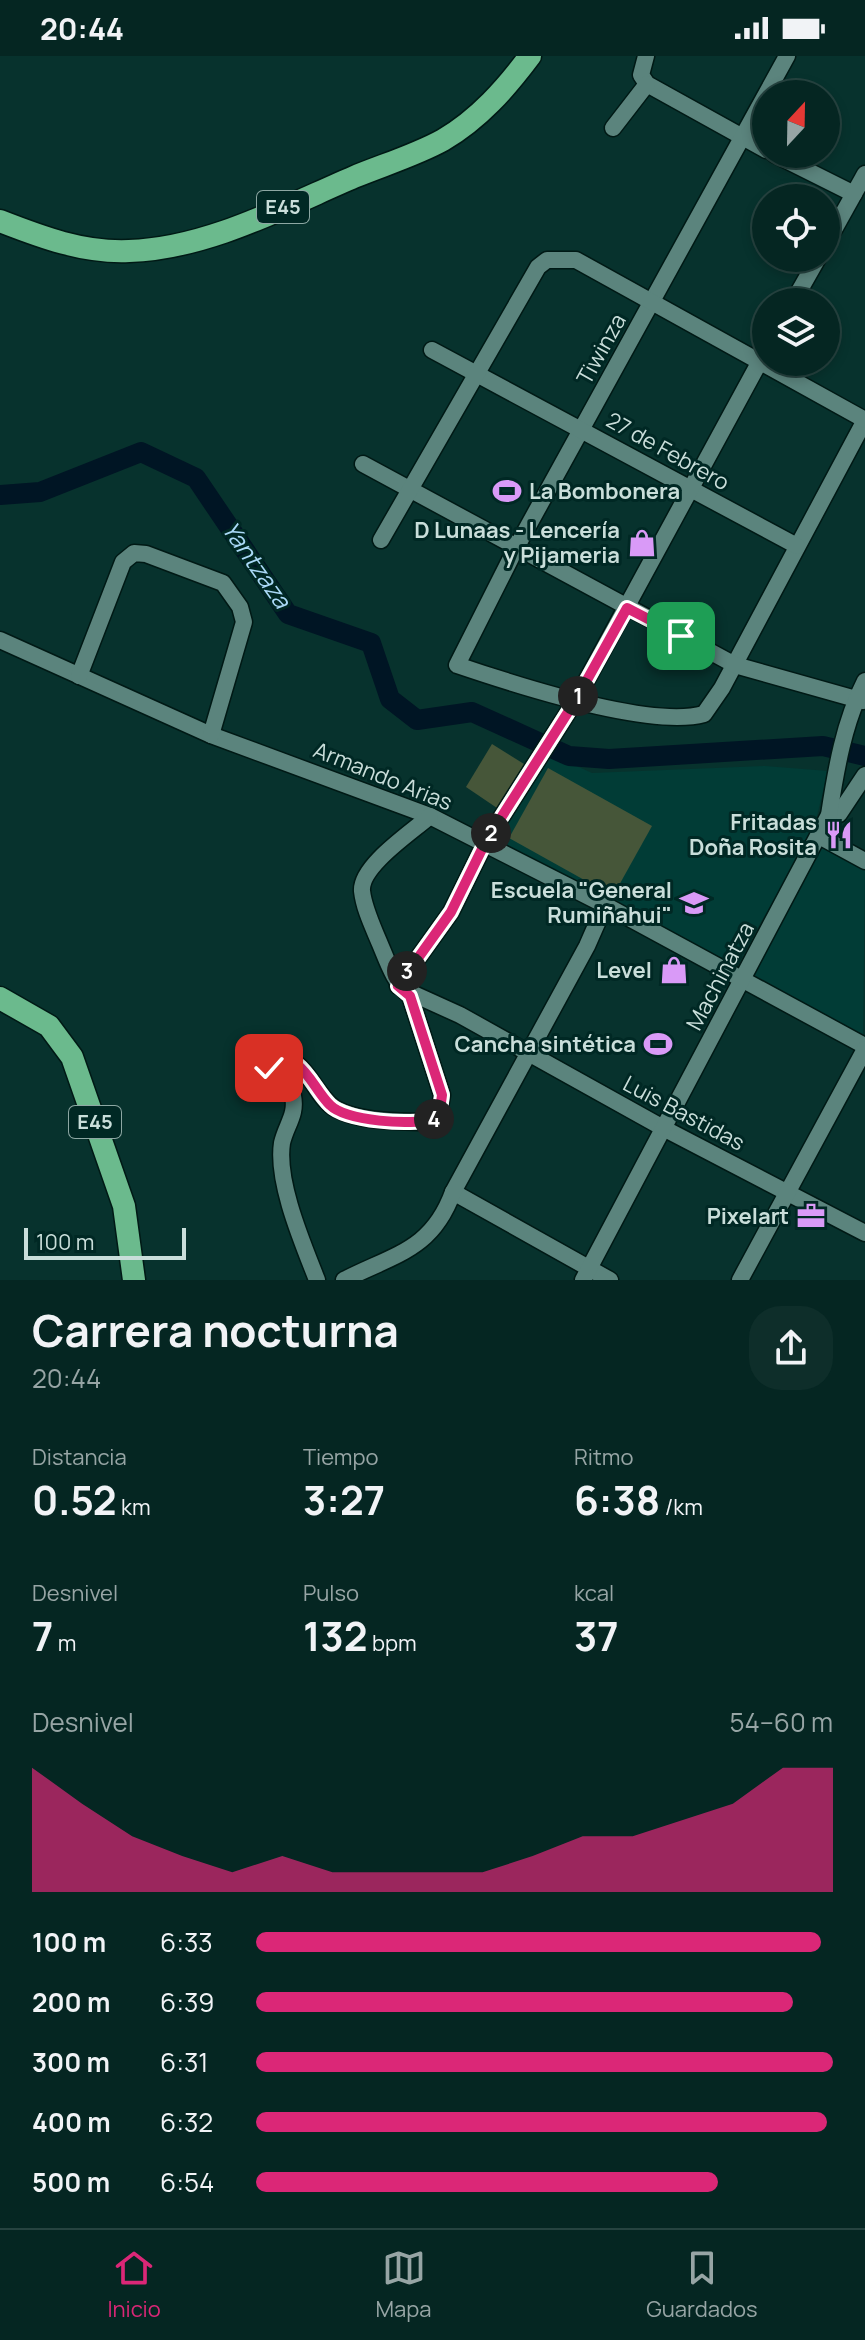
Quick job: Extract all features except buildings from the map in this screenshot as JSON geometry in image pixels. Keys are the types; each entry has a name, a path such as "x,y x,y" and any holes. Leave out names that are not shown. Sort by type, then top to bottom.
{"highway":[{"name":"E45","path":"0,221 47,240 91,249 130,252 189,241 256,218 442,140 479,114 530,56"},
{"name":"E45","path":"0,998 49,1026 72,1057 124,1206 134,1280"}],"street":[{"path":"646,56 641,75 647,84 752,142"},
{"name":"Tiwinza","path":"537,691 457,665 516,548 787,56"},
{"path":"613,128 647,84"},
{"path":"802,168 854,194"},
{"path":"840,219 865,174"},
{"path":"381,540 408,488 538,267 547,260 576,260 752,350"},
{"name":"27 de Febrero","path":"432,350 797,546"},
{"path":"398,986 451,912 485,843 577,698 752,376"},
{"path":"537,691 664,719 704,714 712,705 865,420 796,376"},
{"path":"363,464 735,665 860,700"},
{"path":"79,676 123,562 134,553 146,554 223,583 240,607 244,622 211,735"},
{"name":"Armando Arias","path":"0,640 211,735 430,816 605,905 865,1047"},
{"name":"Machinatza","path":"586,1274 829,815 836,766 865,681"},
{"path":"537,691 554,708 556,732"},
{"path":"829,815 839,814 865,775"},
{"path":"317,1280 302,1248 283,1161 282,1143 295,1106 293,1096 269,1068 269,1060 275,1058 297,1064 331,1106 344,1113 423,1122 433,1119 440,1110 442,1095 410,996 398,986 367,913 361,889 366,874 430,816"},
{"path":"819,836 865,861"},
{"path":"344,1280 426,1239 443,1219 453,1192 527,1051 587,946 605,905"},
{"name":"Luis Bastidas","path":"398,986 527,1051 665,1129 865,1233"},
{"path":"740,1280 865,1047"},
{"path":"453,1192 586,1274 610,1280"}],"shaded area":[{"name":"Escuela \"General Rumiñahui\"","path":"550,754 592,773 765,766 828,771 813,832 735,967 496,839"},
{"path":"822,846 865,870 863,1036 751,975"}],"green space":[{"path":"492,744 524,764 497,808 466,787"},
{"path":"548,768 652,826 613,896 509,838"}],"waterway":[{"name":"Yantzaza","path":"0,495 40,492 141,452 196,478 288,614 371,643 390,699 417,720 472,712 569,756 609,759 823,746 865,756"}],"place":[{"name":"La Bombonera","path":"507,491"},
{"name":"D Lunaas - Lencería y Pijameria","path":"642,543"},
{"name":"Fritadas Doña Rosita","path":"839,835"},
{"name":"Escuela \"General Rumiñahui\"","path":"694,903"},
{"name":"Level","path":"674,970"},
{"name":"Cancha sintética","path":"658,1044"},
{"name":"Pixelart","path":"811,1216"}],"route":[{"path":"269,1068 269,1060 275,1058 297,1064 309,1075 331,1106 344,1113 372,1119 423,1122 433,1119 440,1110 442,1095 410,996 398,986 451,912 485,843 577,698 627,608 681,636"}]}
